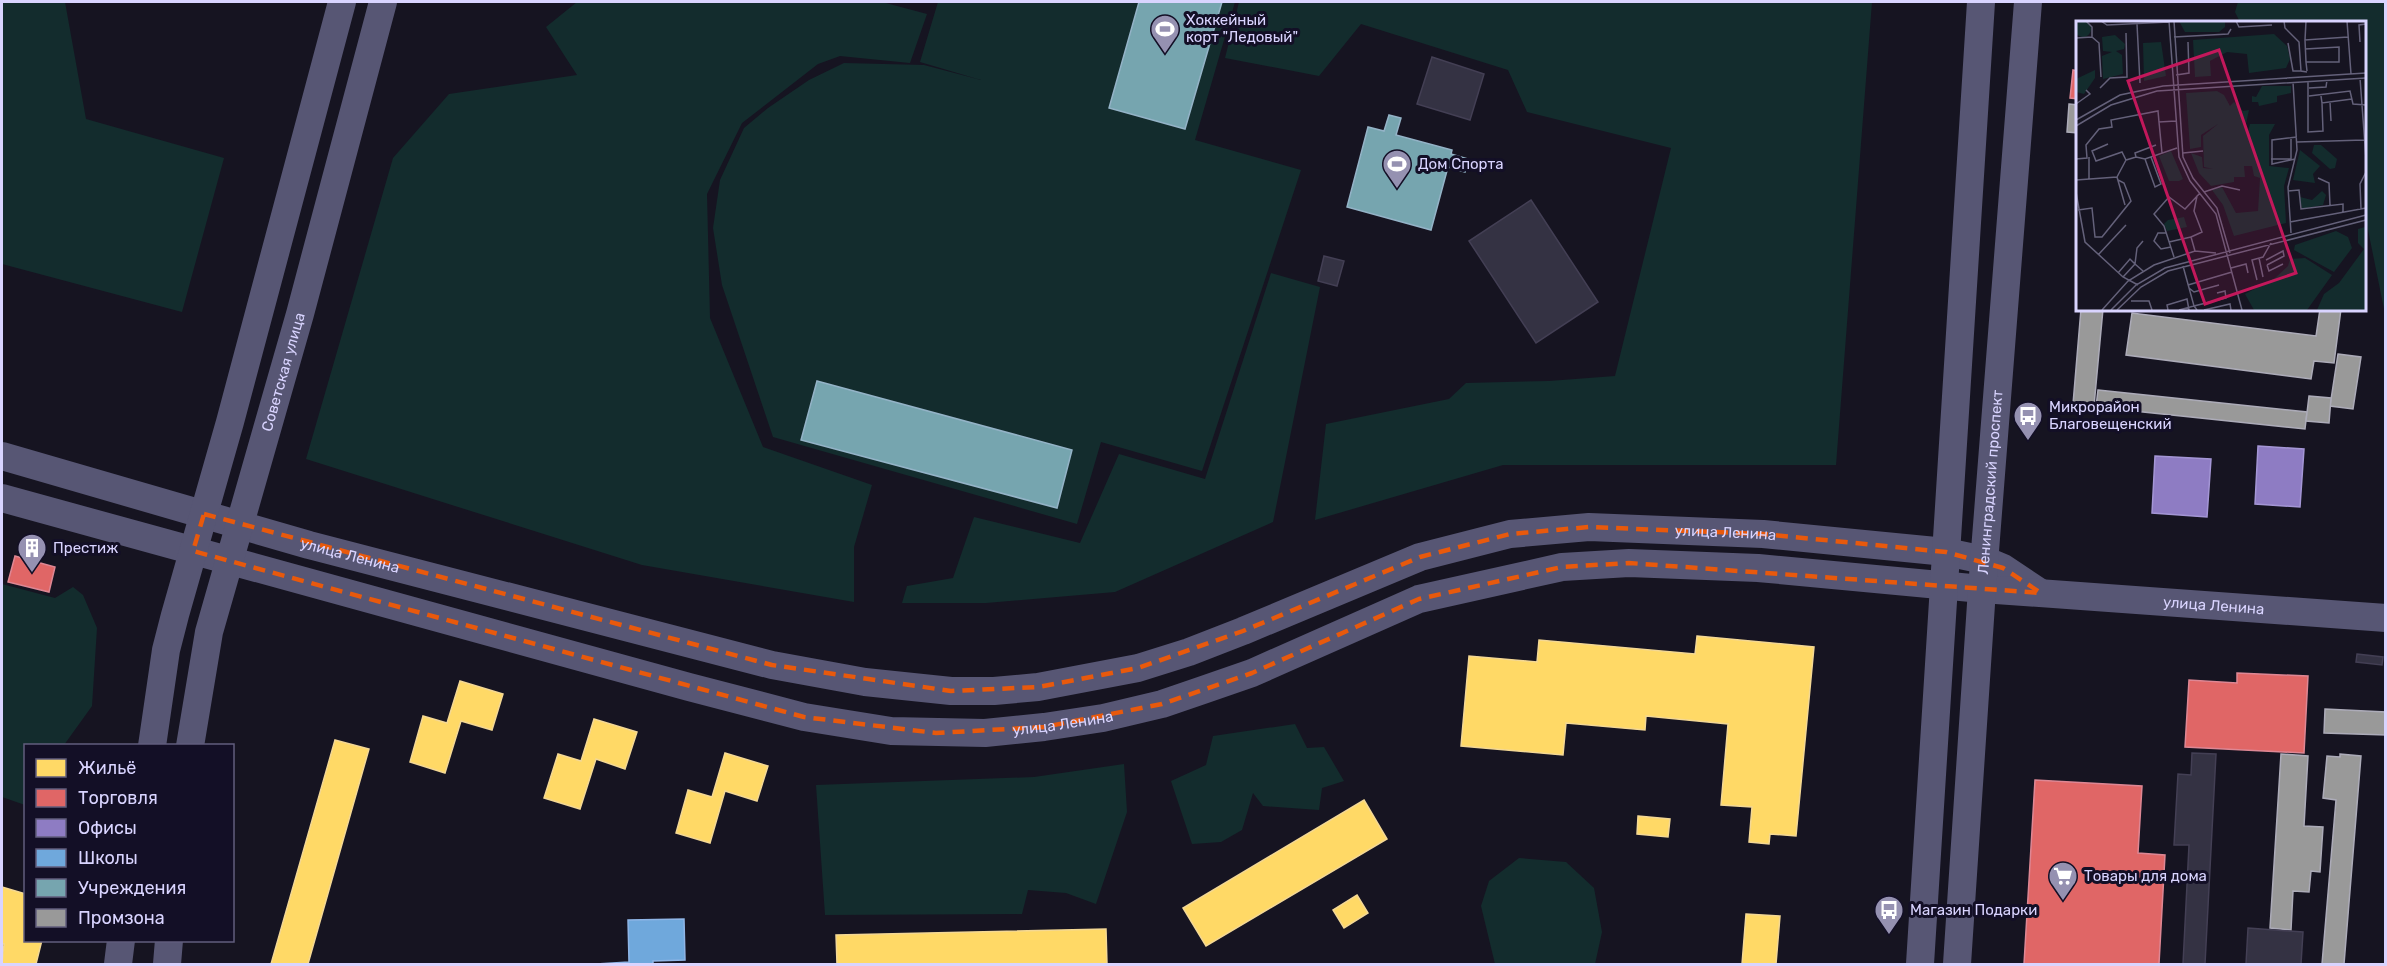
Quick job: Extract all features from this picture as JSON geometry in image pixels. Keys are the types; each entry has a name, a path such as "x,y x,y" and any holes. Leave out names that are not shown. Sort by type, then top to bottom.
{"street":[{"path":"152,744 166,650 231,422 342,2"},
{"name":"Советская улица","path":"190,744 209,632 300,314 383,2"},
{"path":"1920,964 1981,2"},
{"name":"Ленинградский проспект","path":"1957,964 1984,560 2028,2"},
{"name":"улица Ленина","path":"2,456 309,545 772,665 907,687 951,691 994,691 1038,687 1138,668 1189,652 1420,557 1510,534 1589,527 1764,534 1946,552 1984,560 2019,577 2041,593"},
{"name":"улица Ленина","path":"2,498 689,687 804,717 891,731 985,733 1103,718 1162,704 1252,672 1419,598 1562,567 1629,563 1758,568 1982,589 2385,618"},
{"path":"1404,563 1419,598"},
{"path":"689,687 700,647"},
{"path":"118,964 121,942"},
{"path":"167,964 169,942"}],"highlighted area":[{"path":"204,514 772,665 951,691 1038,687 1138,668 1243,631 1420,557 1510,534 1589,527 1763,534 1946,552 2003,568 2041,593 1629,563 1562,567 1419,599 1252,673 1162,704 1044,727 936,733 804,717 193,551"}],"green space":[{"path":"2,2 65,2 86,119 224,158 182,312 2,264"},
{"path":"577,2 882,2 927,14 910,63 840,56 818,64 742,123 707,194 710,318 763,447 872,485 854,547 854,602 642,565 306,459 393,158 449,94 577,75 546,27"},
{"path":"938,2 1235,2 1195,140 1301,170 1202,471 1101,442 1077,524 773,437 722,285 713,228 720,180 744,128 768,108 809,80 844,63 924,65 981,80 920,62"},
{"path":"1239,2 1872,2 1836,465 1503,465 1315,520 1326,424 1449,399 1466,383 1549,381 1615,376 1671,148 1527,112 1508,70 1361,24 1319,76 1225,58"},
{"path":"2238,2 2385,2 2385,314 2366,220 2366,21 2240,21 2235,12"},
{"path":"1271,273 1320,287 1273,522 1115,592 986,603 902,603 907,586 953,578 974,517 1080,543 1119,454 1205,479"},
{"path":"2,584 55,598 73,587 83,595 97,628 92,706 65,744 24,744 24,805 2,797"},
{"path":"1295,724 1307,748 1324,747 1344,781 1322,788 1319,810 1263,806 1253,793 1242,830 1221,842 1192,844 1171,781 1206,765 1213,736"},
{"path":"1124,764 1127,812 1096,904 1066,893 1028,890 1022,914 825,915 816,785 1034,777"},
{"path":"1519,858 1566,862 1594,888 1602,932 1595,964 1495,964 1481,906 1489,881"}],"building: Жильё":[{"path":"1697,636 1814,647 1796,836 1770,834 1769,844 1749,842 1752,807 1721,805 1728,724 1646,716 1645,730 1566,723 1563,755 1461,746 1469,656 1537,662 1539,640 1695,654"},
{"path":"460,681 503,694 492,730 461,721 445,773 410,762 423,716 447,723"},
{"path":"594,719 637,732 625,769 596,759 580,809 544,798 558,754 581,761"},
{"path":"335,740 369,749 308,964 271,964"},
{"path":"725,753 768,766 757,801 725,791 710,843 676,833 688,790 712,797"},
{"path":"1364,800 1387,839 1206,946 1183,908"},
{"path":"1638,816 1670,819 1668,837 1637,834"},
{"path":"2,887 24,893 24,942 42,942 36,964 2,964 4,944 2,944"},
{"path":"1357,895 1368,913 1344,928 1333,910"},
{"path":"1746,914 1780,916 1776,964 1742,964"},
{"path":"1106,929 1107,964 837,964 836,935"}],"building: Торговля":[{"path":"2073,70 2076,71 2076,99 2070,98"},
{"name":"Престиж","path":"15,556 55,567 49,592 8,582"},
{"path":"2237,673 2308,676 2304,753 2185,747 2189,680 2237,683"},
{"path":"2035,780 2142,786 2138,853 2165,855 2159,964 2024,964"}],"building: Офисы":[{"path":"2258,446 2304,449 2300,507 2255,504"},
{"path":"2155,456 2211,459 2207,517 2152,513"}],"building: Школы":[{"path":"684,919 685,960 653,961 653,964 596,964 629,962 628,920"}],"building: Учреждения":[{"name":"Хоккейный корт \"Ледовый\"","path":"1139,2 1222,2 1185,129 1109,108"},
{"name":"Дом Спорта","path":"1389,115 1401,118 1396,135 1452,150 1451,154 1468,159 1465,172 1448,167 1431,230 1347,207 1368,127 1384,131"},
{"path":"817,381 1072,450 1057,508 801,440"}],"building: Промзона":[{"path":"2069,104 2076,105 2076,133 2067,132"},
{"path":"2081,310 2103,310 2094,406 2073,404"},
{"path":"2320,310 2341,310 2334,363 2314,361 2311,379 2126,355 2132,313 2316,336"},
{"path":"2338,354 2361,357 2353,409 2330,406"},
{"path":"2098,390 2307,412 2305,429 2096,407"},
{"path":"2309,396 2331,398 2329,423 2306,421"},
{"path":"2325,709 2386,712 2386,735 2324,733"},
{"path":"2281,754 2308,756 2304,826 2323,827 2320,872 2311,871 2309,892 2293,891 2291,930 2270,928"},
{"path":"2340,754 2361,756 2344,964 2322,964 2336,800 2323,798 2327,756 2340,757"}],"building: Прочее":[{"path":"1432,57 1484,74 1470,120 1417,104"},
{"path":"1531,200 1598,302 1536,343 1469,241"},
{"path":"1324,256 1344,261 1337,286 1318,281"},
{"path":"2357,654 2383,657 2382,665 2356,662"},
{"path":"2192,753 2216,754 2205,964 2183,964 2189,845 2174,845 2178,774 2191,775"},
{"path":"2248,928 2303,932 2301,964 2246,964"}],"place":[{"name":"Хоккейный корт \"Ледовый\"","path":"1165,54"},
{"name":"Дом Спорта","path":"1397,190"},
{"name":"Микрорайон Благовещенский","path":"2028,442"},
{"name":"Престиж","path":"32,574"},
{"name":"Товары для дома","path":"2063,902"},
{"name":"Магазин Подарки","path":"1889,936"}]}
